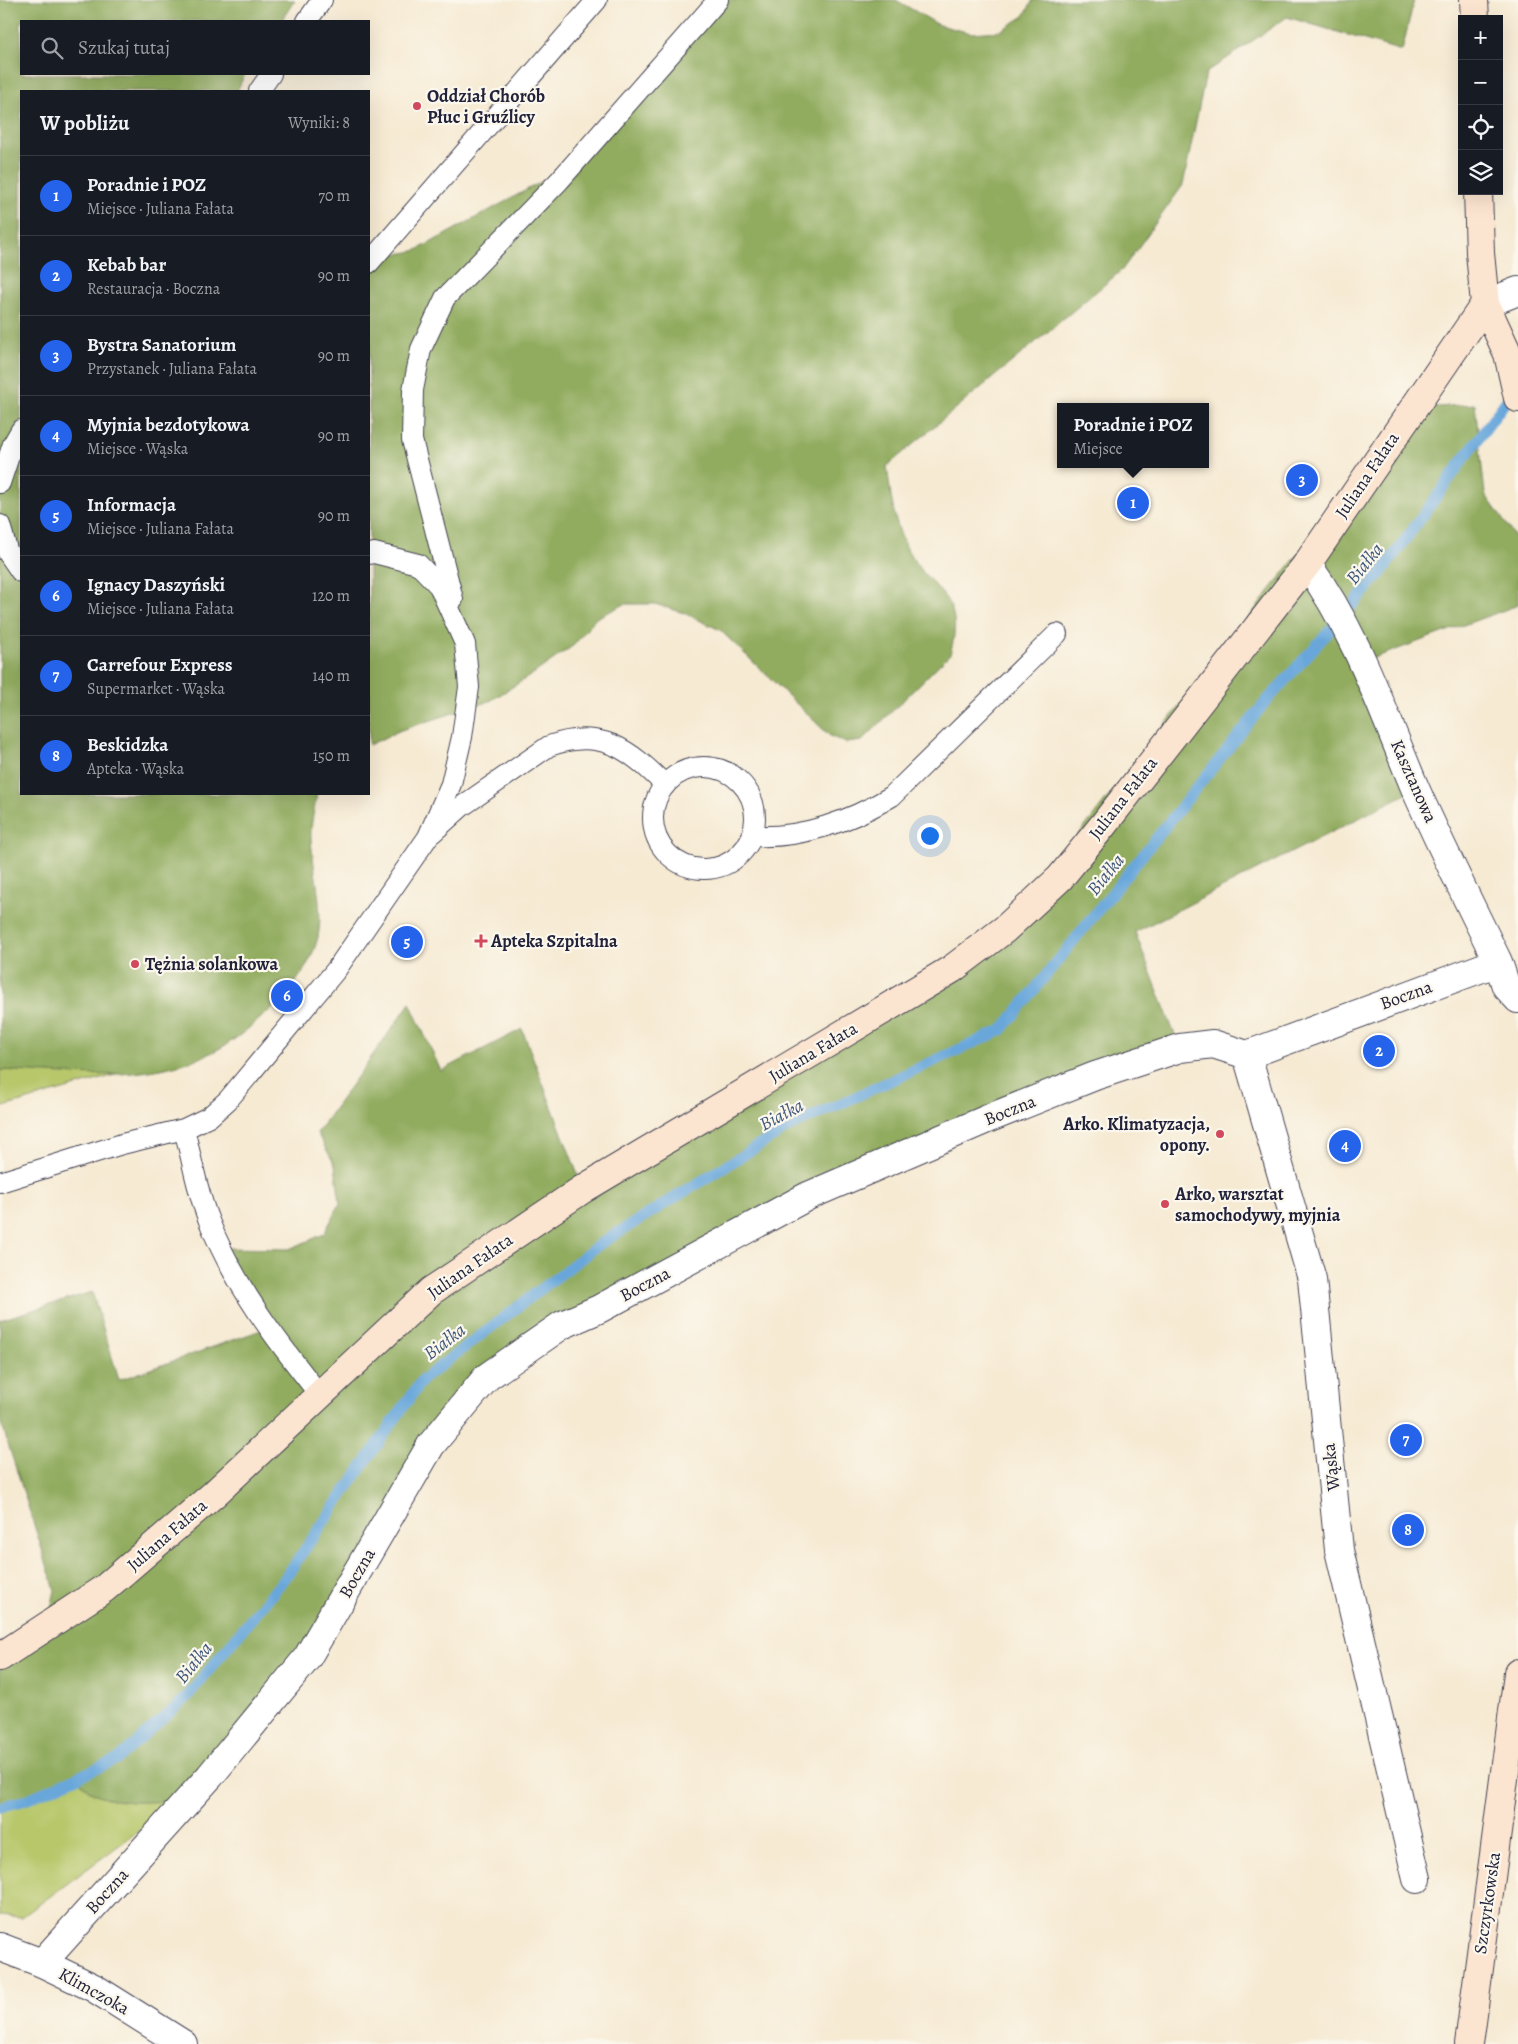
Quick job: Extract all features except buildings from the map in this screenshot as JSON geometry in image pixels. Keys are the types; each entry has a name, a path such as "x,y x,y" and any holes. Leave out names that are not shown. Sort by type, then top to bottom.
{"street":[{"path":"1474,0 1475,15"},
{"path":"1478,195 1480,253 1485,304 1509,358 1518,398"},
{"path":"1485,304 1518,291"},
{"name":"Juliana Fałata","path":"0,1657 105,1588 214,1494 431,1291 583,1189 952,969 1005,929 1060,878 1307,564 1485,304"},
{"name":"Kasztanowa","path":"1307,564 1331,597 1353,641 1416,789 1498,962 1506,986 1518,999"},
{"name":"Boczna","path":"42,1963 210,1776 307,1658 431,1445 487,1376 562,1325 599,1309 808,1196 992,1117 1095,1076 1180,1048 1213,1044 1247,1055 1498,962"},
{"name":"Wąska","path":"1247,1055 1312,1279 1339,1550 1417,1879"},
{"name":"Szczyrkowska","path":"1470,2044 1518,1673"},
{"name":"Klimczoka","path":"0,1948 42,1963 94,1988 183,2044"}],"lane":[{"path":"308,20 322,0"},
{"path":"370,262 598,0"},
{"path":"0,1182 122,1144 184,1129 209,1117 246,1080 336,970 428,837 451,784 462,737 469,686 465,644 412,440 413,390 421,349 445,298 560,181 718,0"},
{"path":"260,90 270,75"},
{"path":"0,483 13,444 20,432"},
{"path":"0,525 8,553 20,571"},
{"path":"370,554 374,553 418,564 440,586 465,644"},
{"path":"752,836 777,838 813,830 874,807 892,796 1057,634"},
{"path":"428,837 461,807 549,746 564,740 598,739 614,744 634,756 665,784"},
{"path":"699,766 717,768 734,776 746,788 754,804 756,819 752,836 743,852 731,862 714,868 696,869 673,858 661,845 656,835 653,817 656,800 665,784 682,771 699,766"},
{"path":"184,1129 208,1220 222,1248 267,1328 319,1394"}],"green space":[{"path":"0,0 295,0 282,20 20,20 20,75 245,75 237,90 20,90 20,795 317,795 311,833 320,913 320,925 315,948 300,976 271,1009 229,1043 188,1062 162,1069 108,1075 0,1070"},
{"path":"719,0 896,0 939,25 971,33 1000,31 1024,16 1033,0 1414,0 1402,51 1287,17 1206,73 1183,185 1122,270 887,466 894,511 900,534 910,554 945,597 951,608 954,620 954,635 950,654 862,741 846,743 830,736 720,630 684,613 655,604 625,604 596,618 574,645 490,701 401,730 370,745 370,241 381,249 391,253 417,250 550,177"},
{"path":"1475,404 1485,494 1518,541 1518,605 1363,662 1416,789 1135,932 1180,1048 808,1196 487,1377 307,1658 174,1800 132,1802 110,1799 90,1791 77,1777 26,1800 0,1807 0,1657 47,1627 55,1590 0,1419 0,1320 92,1292 119,1380 267,1328 221,1248 289,1249 324,1234 340,1203 335,1165 317,1133 410,1003 441,1071 522,1029 583,1188 1005,929 1412,409"},
{"path":"0,1070 115,1075 0,1108"},
{"path":"77,1777 89,1791 174,1800 148,1824 22,1917 0,1915 0,1807 26,1800"}],"waterway":[{"name":"Białka","path":"0,1807 26,1800 118,1759 186,1698 285,1578 422,1380 600,1244 787,1128 1002,1030 1263,705 1381,573 1514,390"}],"place":[{"name":"Oddział Chorób Płuc i Gruźlicy","path":"417,106"},
{"name":"Bystra Sanatorium","path":"1302,480"},
{"name":"Poradnie i POZ","path":"1133,503"},
{"name":"Apteka Szpitalna","path":"481,941"},
{"name":"Informacja","path":"407,942"},
{"name":"Tężnia solankowa","path":"135,964"},
{"name":"Ignacy Daszyński","path":"287,996"},
{"name":"Kebab bar","path":"1379,1051"},
{"name":"Arko. Klimatyzacja, opony.","path":"1220,1134"},
{"name":"Myjnia bezdotykowa","path":"1345,1146"},
{"name":"Arko, warsztat samochodywy, myjnia","path":"1165,1204"},
{"name":"Carrefour Express","path":"1406,1440"},
{"name":"Beskidzka","path":"1408,1530"}]}
